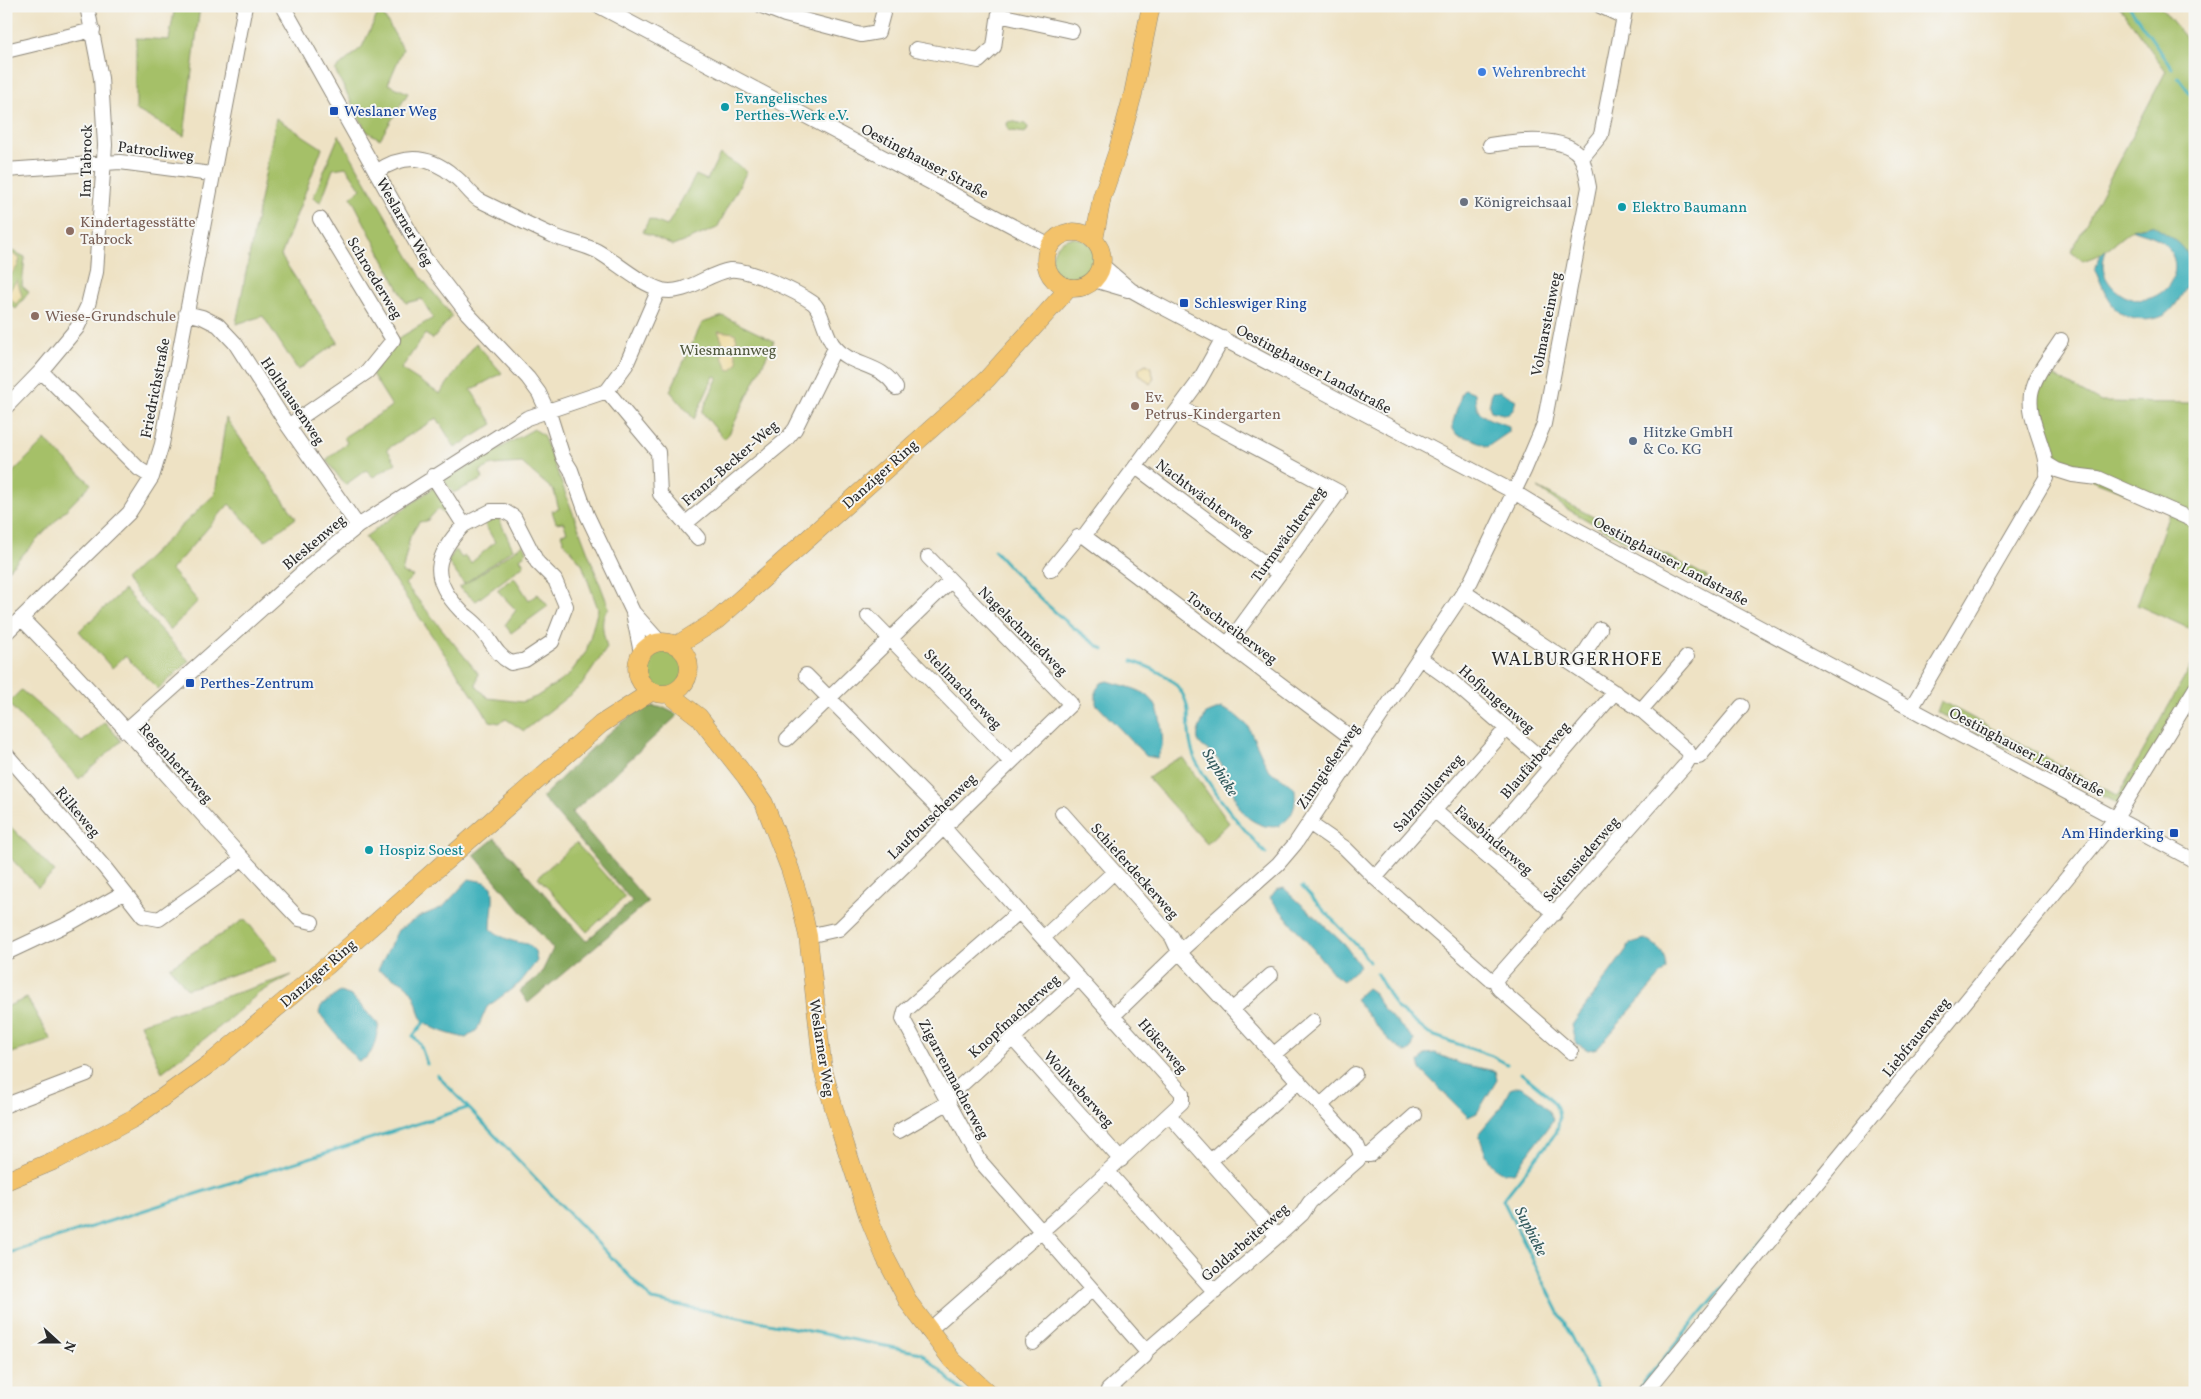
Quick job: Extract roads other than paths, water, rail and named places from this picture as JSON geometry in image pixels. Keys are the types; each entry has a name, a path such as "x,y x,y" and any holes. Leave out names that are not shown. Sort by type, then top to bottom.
{"main road":[{"path":"1094,240 1102,197 1118,153 1133,94 1151,6"},
{"path":"1076,232 1094,240 1099,248 1098,273 1078,288 1062,284 1046,264 1050,246 1061,236 1076,232 1102,197"},
{"name":"Danziger Ring","path":"677,645 717,620 987,379 1037,323 1062,284"},
{"name":"Danziger Ring","path":"688,658 717,620"},
{"path":"659,641 677,645 688,658 690,667 685,684 669,694 651,692 644,686 638,676 637,664 641,653 650,645 659,641"},
{"name":"Danziger Ring","path":"601,724 638,676"},
{"name":"Weslarner Weg","path":"685,684 699,717"},
{"name":"Danziger Ring","path":"6,1180 58,1159 134,1118 212,1062 337,958 601,724 651,692"},
{"name":"Weslarner Weg","path":"669,694 699,717 764,803 790,869 808,936 819,1043 833,1108 869,1218 885,1257 909,1303 928,1331 952,1360 988,1393"}],"street":[{"name":"Im Tabrock","path":"6,407 41,371 77,328 88,305 96,272 105,162 101,78 87,6"},
{"name":"Friedrichstraße","path":"6,633 128,513 152,477 162,444 211,174 245,6"},
{"name":"Weslarner Weg","path":"284,6 424,256 467,313 528,378 550,415 563,457 571,470 587,515 633,612 641,653"},
{"path":"762,6 784,15 861,35 878,32 885,6"},
{"path":"1490,145 1526,139 1564,144 1582,158 1601,135 1625,12 1600,6"},
{"name":"Oestinghauser Straße","path":"603,7 1050,246"},
{"path":"916,49 979,61 994,47 1000,11 1072,31"},
{"path":"6,51 93,30"},
{"path":"376,172 390,163 404,158 425,161 453,175 469,193 479,200 556,237 597,251 617,266 659,289 668,291 680,289 729,270 743,270 755,274 815,304 835,348 843,354 890,377 896,388"},
{"name":"Volmarsteinweg","path":"1514,492 1544,424 1589,187 1582,158"},
{"name":"Patrocliweg","path":"6,170 120,162 211,174"},
{"name":"Schroederweg","path":"288,426 367,372 393,340 320,219"},
{"name":"Oestinghauser Landstraße","path":"1098,273 1223,338 1392,430 1514,492 1565,523 2195,861"},
{"path":"607,391 626,365 659,289"},
{"name":"Holthausenweg","path":"186,313 202,317 218,325 235,343 288,426 358,526"},
{"path":"1051,570 1078,537 1084,536 1136,467 1199,381 1223,338"},
{"path":"1911,709 2046,478 2047,464 2031,408 2031,393 2037,379 2061,340"},
{"name":"Franz-Becker-Weg","path":"686,522 786,440 795,428 835,348"},
{"path":"41,371 139,469 152,477"},
{"name":"Bleskenweg","path":"125,731 321,556 358,526 433,476 527,418 550,415 607,391"},
{"name":"Franz-Becker-Weg","path":"607,391 658,452 660,494 698,538"},
{"name":"Turmwächterweg","path":"1180,407 1339,492 1228,644"},
{"path":"2047,464 2057,470 2073,475 2098,478 2195,521"},
{"name":"Nachtwächterweg","path":"1136,467 1279,574"},
{"path":"433,476 464,525"},
{"name":"Zinngießerweg","path":"1114,1015 1180,952 1278,864 1309,823 1464,592 1514,492"},
{"path":"492,511 504,511 514,518 537,562 555,580 566,606 552,642 525,660 511,663 499,656 479,626 460,610 438,578 440,560 447,542 464,525 492,511"},
{"name":"Torschreiberweg","path":"1084,536 1361,745"},
{"name":"Nagelschmiedweg","path":"928,557 1071,704"},
{"path":"787,739 950,581"},
{"path":"1464,592 1641,710 1688,751 1690,757"},
{"name":"Weslarner Weg","path":"633,612 659,641"},
{"name":"Stellmacherweg","path":"868,616 1011,762"},
{"name":"Regenhertzweg","path":"21,618 59,656 125,731 299,919 312,922"},
{"path":"1576,666 1600,629"},
{"path":"1641,710 1687,657"},
{"name":"Hofjungenweg","path":"1420,658 1448,678 1550,767"},
{"path":"806,674 948,824"},
{"name":"Liebfrauenweg","path":"1645,1393 2116,818 2195,689"},
{"name":"Blaufärberweg","path":"1480,849 1615,692"},
{"name":"Laufburschenweg","path":"808,936 839,929 1071,704"},
{"name":"Seifensiederweg","path":"1495,980 1555,914 1686,764 1690,757 1699,757 1742,706"},
{"name":"Salzmüllerweg","path":"1375,878 1506,729"},
{"name":"Rilkeweg","path":"6,754 105,868 142,916 159,919 232,867 241,858"},
{"name":"Fassbinderweg","path":"1434,810 1555,914"},
{"name":"Schieferdeckerweg","path":"1062,813 1172,937 1180,952"},
{"path":"1309,823 1345,848 1375,878 1490,979 1495,980 1499,989 1571,1052"},
{"name":"Hökerweg","path":"928,1331 1108,1172 1182,1102 1182,1093 1114,1015 1019,912 948,824"},
{"path":"1043,938 1114,872"},
{"path":"6,953 72,922 123,893"},
{"name":"Zigarrenmacherweg","path":"1019,912 969,957 948,972 902,1016 980,1161 994,1180 1041,1230"},
{"path":"1180,952 1357,1145 1361,1155"},
{"path":"1233,1010 1271,975"},
{"name":"Knopfmacherweg","path":"899,1131 948,1100 1079,978"},
{"path":"1274,1055 1312,1021"},
{"name":"Wollweberweg","path":"1012,1039 1121,1160"},
{"path":"6,1105 87,1074"},
{"path":"1321,1105 1355,1074"},
{"path":"1210,1161 1299,1081"},
{"name":"Goldarbeiterweg","path":"1108,1390 1145,1356 1146,1351 1302,1214 1310,1202 1358,1160 1361,1155 1370,1155 1415,1115"},
{"path":"1169,1116 1277,1236"},
{"path":"1108,1172 1215,1292"},
{"path":"1041,1230 1091,1290 1146,1351"},
{"path":"1033,1342 1091,1290"}],"water":[{"path":"2152,225 2176,241 2186,251 2194,279 2168,313 2149,320 2135,319 2122,314 2113,306 2095,269 2101,254 2106,250 2103,264 2105,276 2111,285 2125,296 2139,300 2152,297 2164,290 2172,280 2175,267 2172,254 2158,239 2132,229"},
{"path":"1465,389 1475,393 1480,413 1489,419 1509,426 1509,432 1487,447 1473,439 1457,435 1453,429 1453,422 1462,392"},
{"path":"1500,391 1516,400 1513,410 1507,415 1491,411 1489,406 1492,392"},
{"path":"1108,681 1140,691 1153,701 1160,718 1162,736 1161,748 1157,758 1146,756 1096,704 1096,690 1101,683"},
{"path":"1221,708 1234,714 1248,726 1269,771 1282,778 1295,789 1295,804 1292,812 1287,820 1279,826 1265,826 1246,815 1236,800 1221,764 1198,740 1200,726 1206,714"},
{"path":"469,879 485,882 492,887 491,929 508,940 528,944 535,951 537,961 520,983 487,1007 477,1030 466,1038 439,1030 426,1023 419,1013 415,998 409,988 400,981 378,970 398,930 419,917 443,907"},
{"path":"1284,888 1344,944 1360,966 1343,981 1335,975 1270,898 1276,890"},
{"path":"1645,939 1661,951 1666,969 1598,1048 1588,1050 1576,1043 1572,1025 1631,943"},
{"path":"1367,988 1373,992 1383,1009 1414,1039 1412,1049 1407,1053 1386,1037 1355,999"},
{"path":"340,992 352,996 379,1025 371,1052 364,1059 358,1061 319,1013 321,1006"},
{"path":"1435,1053 1461,1064 1495,1071 1497,1080 1477,1113 1468,1117 1421,1070 1419,1063 1425,1054"},
{"path":"1519,1086 1539,1100 1548,1110 1553,1120 1514,1173 1503,1172 1491,1164 1483,1148 1479,1133 1500,1108 1510,1089"}],"waterway":[{"path":"2129,6 2172,68"},
{"path":"2178,77 2195,100"},
{"name":"Supbieke","path":"994,550 1019,578 1046,603 1073,627 1104,650"},
{"name":"Supbieke","path":"1132,661 1168,677 1181,691 1188,711 1190,743 1197,763 1220,799 1266,854"},
{"name":"Supbieke","path":"1302,887 1361,950 1369,962"},
{"name":"Supbieke","path":"1377,974 1396,1007 1429,1034 1492,1056 1507,1064"},
{"path":"425,1021 413,1036 420,1044 427,1064"},
{"name":"Supbieke","path":"1521,1073 1550,1098 1558,1113 1559,1123 1556,1133 1503,1200 1599,1393"},
{"path":"437,1075 652,1300 921,1353 964,1393"},
{"path":"6,1254 467,1108"},
{"path":"1635,1393 1798,1196"}],"place":[{"name":"Wehrenbrecht","path":"1482,72"},
{"name":"Evangelisches Perthes-Werk e.V.","path":"725,107"},
{"name":"Weslaner Weg","path":"334,111"},
{"name":"Königreichsaal","path":"1464,202"},
{"name":"Elektro Baumann","path":"1622,207"},
{"name":"Kindertagesstätte Tabrock","path":"70,231"},
{"name":"Schleswiger Ring","path":"1184,303"},
{"name":"Wiese-Grundschule","path":"35,316"},
{"name":"Ev. Petrus-Kindergarten","path":"1135,406"},
{"name":"Hitzke GmbH & Co. KG","path":"1633,441"},
{"name":"Perthes-Zentrum","path":"190,683"},
{"name":"Am Hinderking","path":"2174,833"},
{"name":"Hospiz Soest","path":"369,850"}],"district":[{"name":"WALBURGERHOFE","path":"1577,659"}],"park label":[{"name":"Wiesmannweg","path":"728,350"}]}
